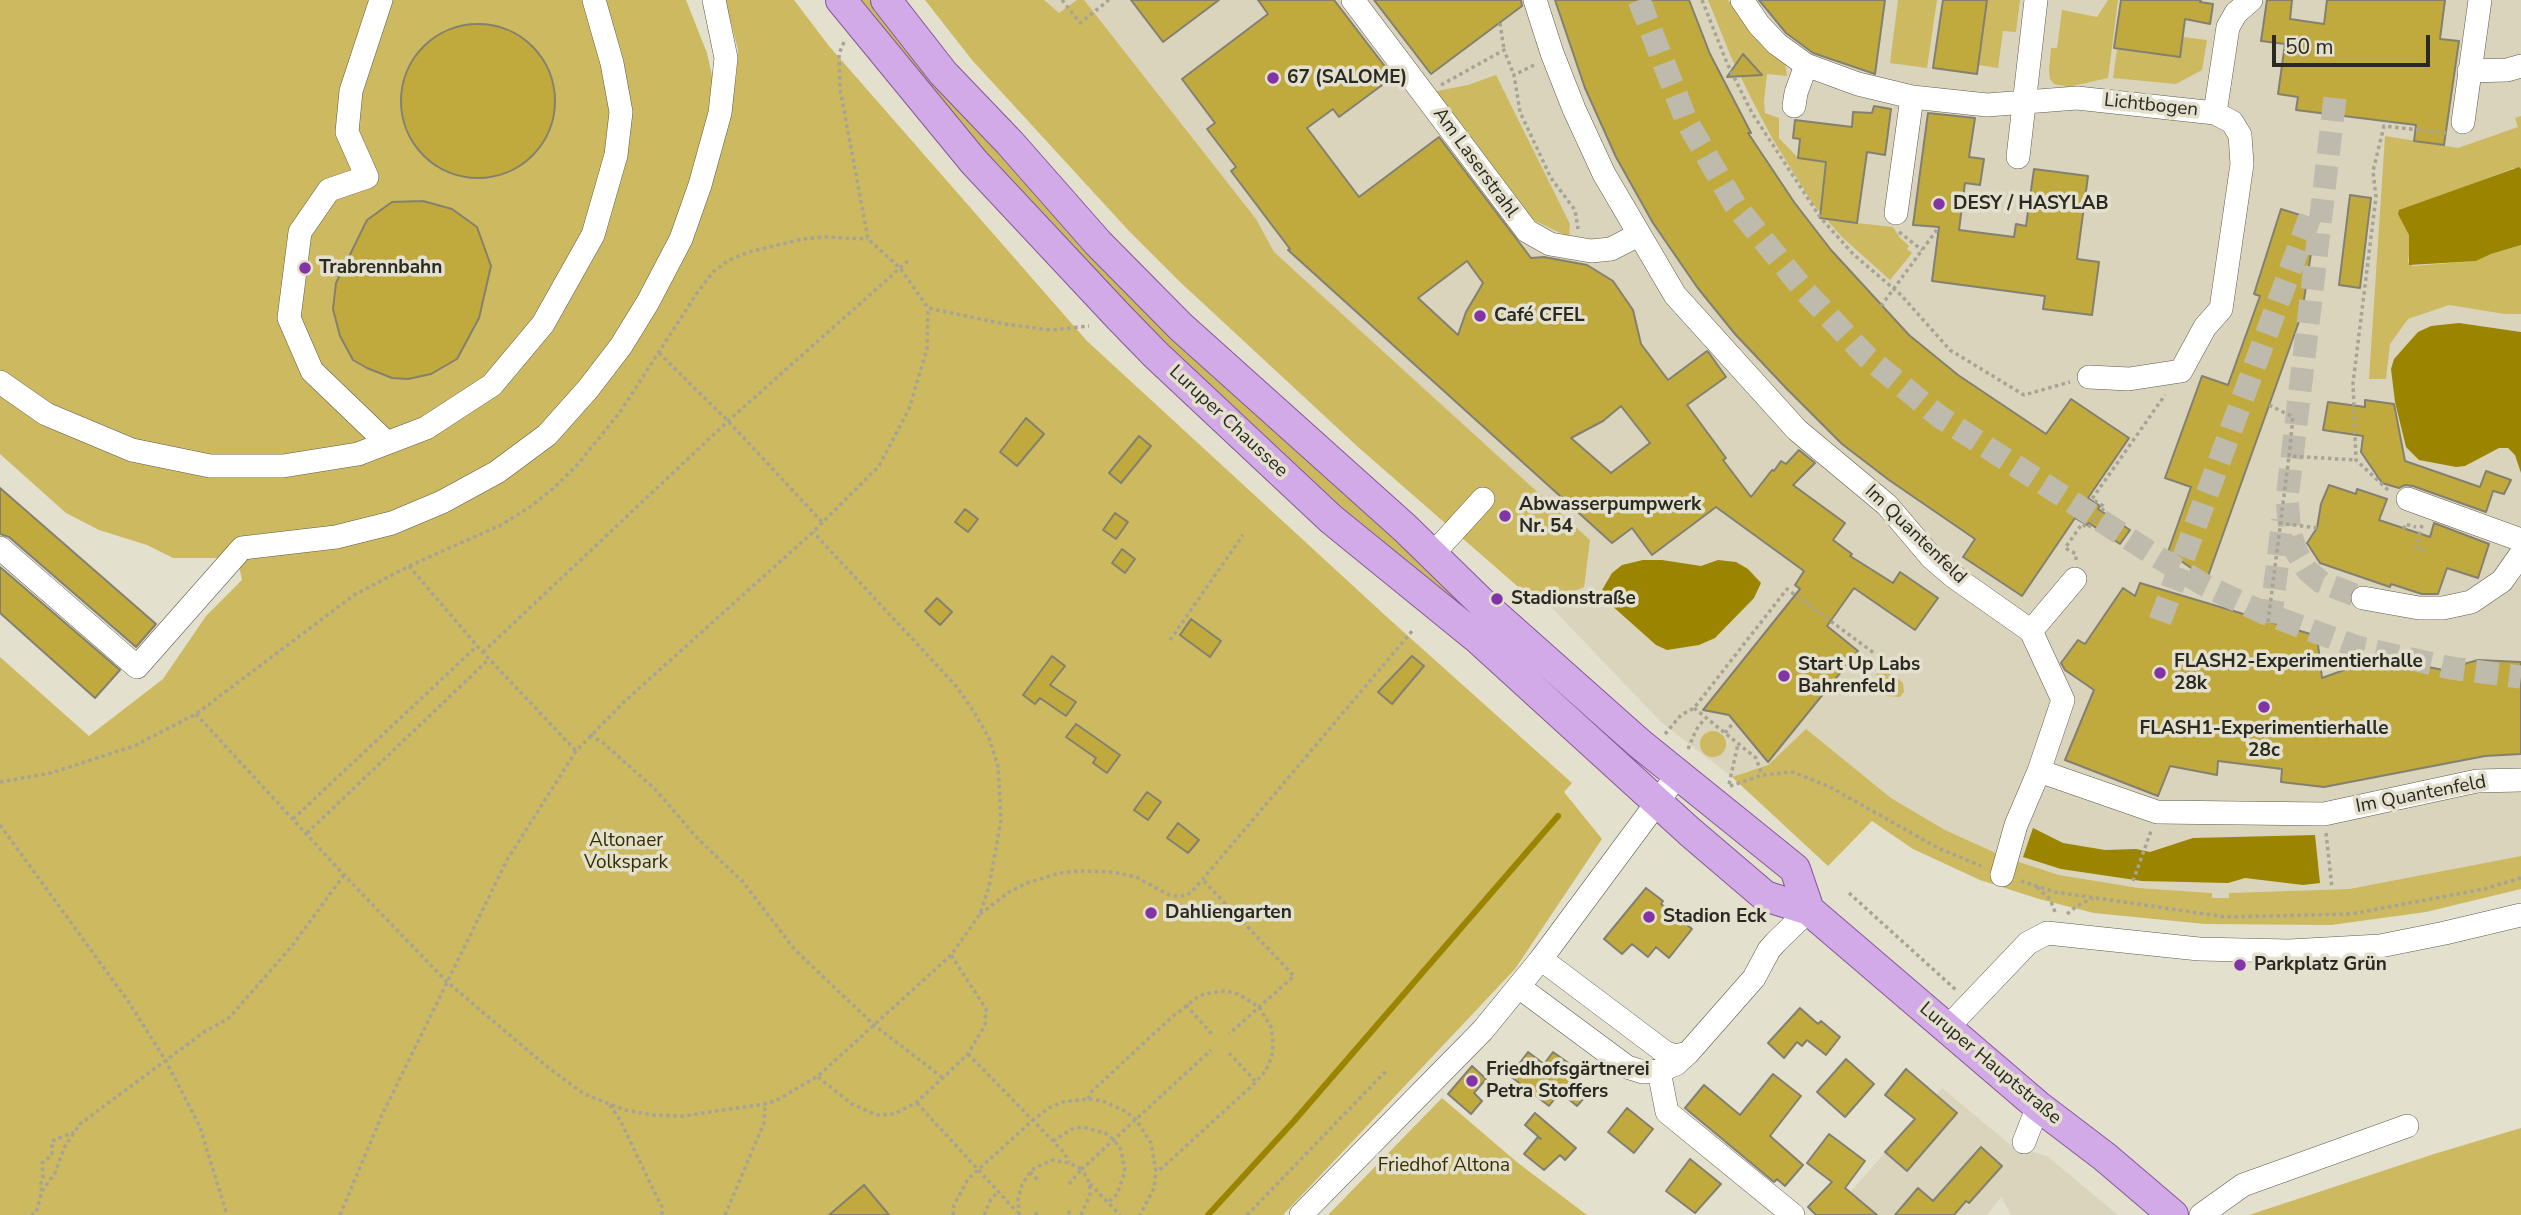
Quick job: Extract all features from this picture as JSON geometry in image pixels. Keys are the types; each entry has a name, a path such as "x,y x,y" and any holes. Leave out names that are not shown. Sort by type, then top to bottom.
{"main road":[{"name":"Luruper Chaussee","path":"841,0 974,162 1156,355 1331,519 1476,637 1657,802"},
{"name":"Luruper Chaussee","path":"886,0 943,73 1010,143 1098,243 1181,327 1405,528 1485,606 1639,743 1683,762"},
{"path":"1683,762 1795,869 1809,910"},
{"name":"Luruper Hauptstraße","path":"1657,802 1765,896 1809,910 2038,1106 2105,1157 2173,1215"}],"street":[{"path":"381,0 351,91 347,132 367,177 329,190 300,232 289,318 312,371 387,443"},
{"path":"0,382 46,414 132,450 211,466 283,466 358,454 426,428 492,385 542,324 593,235 616,155 621,112 612,63 594,0"},
{"path":"0,548 137,667 242,548 336,537 392,523 442,502 497,472 547,435 621,346 681,239 700,185 720,113 726,58 714,0"},
{"name":"Am Laserstrahl","path":"1353,0 1527,231 1550,244 1591,251 1611,249 1638,234"},
{"name":"Im Quantenfeld","path":"1535,0 1558,52 1574,109 1612,169 1638,234 1675,295 1797,430 1883,488 1906,525 1933,558 1953,576 2031,631 2063,700 2039,771 2157,812 2324,814 2477,781 2521,780"},
{"name":"Lichtbogen","path":"1742,0 1759,25 1777,44 1806,65 1858,84 1912,97 1987,105 2077,98 2224,116 2236,128 2242,145 2242,164 2221,309 2205,327 2181,371"},
{"path":"2018,158 2036,0"},
{"path":"2224,0 2218,16 2224,53"},
{"path":"2216,113 2230,21 2252,0"},
{"path":"2463,122 2480,0"},
{"path":"1794,106 1806,65"},
{"path":"2469,71 2507,70 2521,66"},
{"path":"1896,213 1912,97"},
{"path":"2089,377 2129,379 2181,371"},
{"path":"1432,555 1483,499"},
{"path":"2419,512 2521,540"},
{"path":"2363,598 2419,608 2444,608 2471,602 2502,581 2521,554"},
{"path":"2031,631 2075,579"},
{"path":"1301,1215 1483,1030 1541,959 1657,802 1683,762"},
{"path":"2002,875 2016,825 2039,771"},
{"path":"1519,987 1627,1067 1643,1072 1659,1071 1676,1064 1688,1053 1754,978 1769,950 1809,910"},
{"path":"1947,1028 2028,943 2038,936 2056,930 2199,949 2289,951 2380,946 2521,915"},
{"path":"1541,959 1666,1053 1676,1056 1688,1053"},
{"path":"1659,1071 1667,1112 1793,1215"},
{"path":"2024,1142 2038,1106"},
{"path":"2200,1215 2242,1185 2407,1126"}],"path":[{"path":"1062,0 1080,23 1109,0"},
{"path":"1702,0 1727,62 1752,113 1819,217 1853,254 1901,295 1950,350 2024,395 2089,377"},
{"path":"1500,23 1504,50 1514,75 1520,112 1552,178 1575,210 1578,229 1576,248"},
{"path":"340,1215 382,1115 507,860 576,751 625,701 823,523 879,466 909,410 927,349 928,308 900,268 868,239 840,89 839,54 844,42"},
{"path":"1424,94 1504,50"},
{"path":"1514,75 1558,52"},
{"path":"2356,460 2353,383 2376,197 2373,171 2384,126 2447,133 2463,122"},
{"path":"1881,306 1939,228"},
{"path":"1901,236 1922,250"},
{"path":"483,652 728,421 909,260"},
{"path":"928,308 1004,324 1051,330 1089,326"},
{"path":"659,353 728,421 823,523"},
{"path":"2076,554 2066,548 2082,524 2088,528 2105,507 2092,499 2181,371"},
{"path":"2268,622 2293,417 2269,405"},
{"path":"2289,456 2356,460 2387,489 2419,512"},
{"path":"2404,529 2405,524 2419,512"},
{"path":"2419,512 2416,547 2425,550"},
{"path":"2279,523 2317,527"},
{"path":"196,713 344,875 446,981 545,1065 584,1094 638,1113 675,1116 765,1104 818,1076 951,955 980,914 989,887 1001,820 998,766 989,738 957,687 813,532"},
{"path":"1170,640 1243,536"},
{"path":"409,566 489,660 576,751"},
{"path":"1665,734 1681,715 1694,708 1787,589 1874,653"},
{"path":"980,914 1009,892 1027,883 1060,873 1124,873 1149,882 1171,896 1191,893 1413,630"},
{"path":"293,819 477,646"},
{"path":"307,834 489,660"},
{"path":"1694,708 1756,758 1762,775"},
{"path":"1683,762 1696,730 1705,718"},
{"path":"1725,733 1734,722"},
{"path":"590,735 655,789 699,839 743,882 795,950 874,1025 943,1078"},
{"path":"1738,744 1728,786 1762,775 1793,772 1818,782 1938,848 2002,875 2055,892 2226,917 2351,914 2484,889 2521,878"},
{"path":"2324,814 2332,888"},
{"path":"0,825 128,1001 166,1061 200,1127 227,1215"},
{"path":"2133,881 2145,848"},
{"path":"35,1214 42,1191 55,1173 64,1148 80,1124 204,1032 229,1018 292,946 344,875"},
{"path":"1204,880 1294,976 1229,1034"},
{"path":"2036,886 2050,899 2057,916 2056,930"},
{"path":"1849,893 1970,1004"},
{"path":"2056,930 2070,911 2094,897"},
{"path":"818,1076 852,1104 877,1115 894,1114 916,1103 968,1054 985,1025 986,1009 951,955"},
{"path":"1088,1098 1092,1091 1199,996 1226,991 1238,994 1259,1007 1271,1027 1273,1042 1272,1056 1266,1070 1156,1171"},
{"path":"1186,1005 1212,1034"},
{"path":"1069,1184 1211,1050"},
{"path":"1229,1053 1256,1082"},
{"path":"968,1054 1053,1141 1069,1163"},
{"path":"1247,1215 1387,1070"},
{"path":"953,1215 961,1190 978,1170 1033,1120 1062,1102 1088,1098 1115,1105 1136,1119 1151,1143 1156,1171 1154,1188 1140,1215"},
{"path":"916,1103 1018,1214"},
{"path":"726,1215 764,1123 765,1104"},
{"path":"610,1105 659,1200 662,1215"},
{"path":"1053,1141 1072,1129 1083,1127 1095,1129 1114,1140 1121,1150 1125,1172 1117,1194 1109,1202"},
{"path":"42,1191 42,1163 52,1155 52,1142 74,1132"},
{"path":"1018,1214 1022,1185 1030,1172 1053,1160 1082,1169 1090,1184 1121,1215"},
{"path":"1030,1172 1041,1182"},
{"path":"1081,1215 1090,1195 1090,1184"},
{"path":"984,1215 991,1199 999,1191"},
{"path":"1035,1215 1039,1211"}],"shaded area":[{"path":"970,0 2521,0 2521,856 2349,889 2230,893 2229,898 2212,898 2211,893 2139,888 2059,875 2007,858 1945,830 1891,798 1806,730 1768,765 1732,777 1662,723"},
{"path":"2519,167 2521,245 2476,261 2409,265 2409,235 2398,214 2399,210"},
{"path":"2459,323 2521,332 2521,473 2515,455 2508,448 2499,448 2465,466 2456,467 2419,460 2406,447 2395,402 2391,369 2394,359 2418,332 2431,326"},
{"path":"1643,560 1701,566 1718,560 1736,562 1748,569 1761,583 1754,598 1715,638 1699,645 1667,650 1656,645 1610,604 1602,590 1612,573 1622,565"},
{"path":"2033,828 2063,843 2105,850 2136,849 2150,852 2193,838 2315,835 2320,883 2303,885 2245,878 2228,883 2142,881 2061,869 2023,857"},
{"path":"1942,1088 2012,1146 2047,1156 2118,1215 2011,1215 2001,1197 1987,1215 1830,1215"}],"green space":[{"name":"Altonaer Volkspark","path":"0,0 686,0 707,53 715,89 729,92 736,79 738,50 725,0 794,0 829,46 1087,341 1572,783 1564,792 1602,839 1515,969 1283,1215 0,1215 0,657 89,736 163,679 206,616 242,580 239,566 224,558 173,558 147,545 99,530 66,513 0,454"},
{"path":"855,0 871,0 894,29 1620,741 1614,748 1351,521 1220,400 1011,185"},
{"path":"925,0 1044,0 1059,13 1077,0 1084,0 1256,219 1274,252 1590,540 1584,587 1540,606 1358,447 1129,231 972,60"},
{"path":"1708,0 1728,0 1752,33 1785,63 1787,76 1767,74 1765,113 1779,118 1779,138 1798,158 1826,162 1839,221 1893,227 1909,246 1907,249 1912,253 1890,280 1842,237 1813,204 1752,100"},
{"path":"1898,0 1937,0 1927,68 1890,63"},
{"path":"1987,0 2020,0 2016,32 2003,31 1998,68 1979,65"},
{"path":"2108,0 2118,0 2108,78 2068,87 2054,84 2049,71 2051,48 2057,48 2062,10 2097,17"},
{"path":"2183,37 2207,40 2202,70 2176,84 2113,78 2117,49 2180,57"},
{"path":"1496,75 1570,224 1569,237 1531,219 1436,96 1437,91 1468,85"},
{"path":"2521,116 2521,169 2514,168 2419,204 2402,218 2409,235 2408,262 2413,266 2476,261 2521,245 2521,314 2449,305 2408,319 2390,344 2386,379 2369,379 2385,136 2458,148 2518,127 2515,118"},
{"path":"1884,671 1903,683 1904,692 1900,697 1887,696 1880,689 1877,673"},
{"path":"1806,729 1891,798 1945,830 2007,858 2059,875 2139,888 2212,893 2212,898 2229,898 2229,893 2349,889 2521,856 2521,889 2426,912 2331,925 2205,924 2094,913 1980,880 1913,849 1872,821 1828,866 1732,777 1768,765"},
{"path":"1713,731 1722,735 1726,744 1722,753 1713,757 1704,753 1700,744 1704,735"},
{"name":"Friedhof Altona","path":"1442,1098 1518,1163 1587,1215 1328,1215"},
{"path":"2521,1128 2521,1215 2249,1215 2434,1154"}],"building":[{"path":"1131,0 1219,0 1163,42"},
{"path":"1258,0 1334,0 1393,77 1339,117 1333,109 1307,128 1359,197 1439,137 1531,258 1544,257 1587,265 1613,281 1633,310 1641,344 1668,380 1707,351 1709,353 1726,377 1687,405 1751,497 1781,461 1786,464 1799,450 1815,463 1793,485 1845,523 1833,540 1852,554 1850,556 1893,583 1900,572 1938,598 1915,630 1854,588 1827,626 1858,651 1768,762 1729,715 1703,710 1800,589 1795,585 1804,571 1716,507 1652,555 1632,528 1612,543 1288,250 1290,249 1231,171 1236,167 1207,129 1215,123 1182,79 1268,14","holes":["1467,261 1483,283 1466,312 1458,335 1418,298","1621,406 1650,443 1611,473 1571,438 1603,421"]},
{"path":"1374,0 1521,0 1522,6 1431,74"},
{"path":"1555,0 1689,0 1710,54 1751,133 1748,133 1794,202 1831,250 1909,335 1958,375 2046,434 2071,399 2129,438 2088,498 2100,506 2098,509 2130,530 2120,544 2089,523 2087,525 2075,518 2022,596 1963,557 1975,539 1842,444 1735,334 1697,287 1653,223 1616,157 1585,88"},
{"path":"1759,0 1885,0 1875,74 1813,53 1786,33"},
{"path":"1943,0 1987,0 1977,74 1933,68"},
{"path":"2121,0 2201,0 2200,2 2213,4 2210,24 2185,19 2180,57 2114,48"},
{"path":"2267,0 2292,0 2290,19 2324,24 2327,0 2445,0 2440,39 2459,41 2444,145 2414,141 2416,125 2296,110 2298,97 2278,94 2285,44 2261,41"},
{"path":"478,24 508,30 533,46 549,71 555,101 549,131 533,156 508,172 478,178 448,172 423,156 407,131 401,101 407,71 423,46 448,30"},
{"path":"1743,54 1762,75 1727,77"},
{"path":"1874,106 1891,109 1885,155 1867,152 1857,223 1820,218 1826,162 1798,158 1800,139 1793,138 1795,120 1852,127 1853,112 1872,113"},
{"path":"1928,113 1975,118 1969,157 1984,159 1980,185 1965,183 1959,230 2014,237 2016,224 2026,226 2034,169 2088,176 2077,259 2099,262 2092,315 2043,309 2045,296 1932,281 1939,227 1913,225"},
{"path":"2350,195 2371,198 2360,288 2339,285"},
{"path":"423,201 452,209 477,227 491,266 479,318 457,359 431,374 408,379 392,378 353,360 340,336 333,309 336,283 367,220 392,202"},
{"path":"2281,209 2316,220 2302,313 2207,579 2168,552 2191,487 2165,478 2202,376 2228,385 2260,296 2254,294"},
{"path":"2365,400 2394,404 2405,461 2480,487 2486,471 2511,480 2504,494 2493,491 2486,512 2413,486 2405,485 2399,488 2382,483 2361,452 2363,436 2323,430 2328,402 2365,407"},
{"path":"1026,418 1044,434 1017,466 1000,452"},
{"path":"1139,436 1151,446 1121,483 1109,473"},
{"path":"2329,485 2356,494 2357,489 2387,499 2379,520 2430,537 2434,523 2489,544 2478,578 2447,568 2438,594 2422,594 2391,584 2390,587 2320,563 2307,543 2317,528 2321,504"},
{"path":"0,488 156,624 136,647 9,537 0,534"},
{"path":"965,509 978,519 968,532 955,522"},
{"path":"1115,513 1128,522 1116,539 1103,530"},
{"path":"1122,549 1135,559 1125,573 1112,563"},
{"path":"0,567 120,670 95,698 0,613"},
{"path":"2140,583 2317,636 2322,678 2380,657 2443,670 2478,660 2521,662 2521,754 2485,756 2324,787 2281,782 2282,769 2218,761 2217,775 2170,766 2158,796 2065,760 2094,690 2065,670 2061,663 2078,640 2085,644 2123,588 2135,596"},
{"path":"937,598 952,612 940,625 925,611"},
{"path":"1191,619 1221,641 1210,657 1180,635"},
{"path":"1052,656 1065,666 1050,685 1076,702 1066,716 1040,698 1035,704 1023,695"},
{"path":"1412,656 1424,666 1392,704 1378,692"},
{"path":"1076,724 1120,755 1107,773 1093,763 1096,758 1066,737"},
{"path":"1147,792 1161,802 1148,820 1134,810"},
{"path":"1178,823 1199,840 1188,853 1167,838"},
{"name":"Stadion Eck","path":"1646,888 1692,929 1669,958 1656,947 1648,957 1632,944 1622,954 1604,939"},
{"path":"1800,1008 1818,1024 1821,1021 1840,1037 1826,1055 1807,1040 1802,1046 1797,1042 1784,1058 1768,1043"},
{"path":"1528,1052 1544,1064 1553,1052 1577,1069 1572,1076 1590,1091 1577,1106 1560,1092 1549,1106 1510,1076"},
{"path":"1846,1059 1874,1084 1845,1117 1817,1092"},
{"path":"1472,1066 1486,1079 1474,1093 1482,1101 1471,1114 1448,1094"},
{"path":"1906,1069 1957,1113 1907,1171 1885,1152 1915,1119 1885,1095"},
{"path":"1773,1074 1801,1096 1770,1136 1803,1165 1785,1186 1777,1179 1774,1182 1685,1108 1704,1085 1740,1115"},
{"path":"1627,1108 1653,1129 1634,1153 1608,1132"},
{"path":"1535,1113 1576,1148 1565,1160 1560,1155 1544,1170 1524,1154 1538,1137 1541,1139 1525,1125"},
{"path":"1829,1134 1865,1161 1845,1188 1877,1215 1816,1215 1808,1207 1832,1182 1807,1163"},
{"path":"1981,1147 2002,1166 1969,1203 1966,1201 1954,1215 1895,1215 1918,1188 1933,1201"},
{"path":"1690,1159 1721,1184 1695,1213 1666,1191"},
{"path":"864,1185 889,1215 829,1215"}],"waterway":[{"path":"1208,1215 1294,1121 1558,816"}],"tunnel":[{"path":"1639,0 1686,120 1735,205 1804,290 1867,357 1940,417 2151,553 2206,586 2264,613 2357,647 2451,668 2521,677"},
{"path":"2335,98 2287,499 2290,533 2307,570 2321,582 2363,598"},
{"path":"2160,621 2311,214"},
{"path":"2270,623 2283,520"}],"place":[{"name":"67 (SALOME)","path":"1273,78"},
{"name":"DESY / HASYLAB","path":"1939,204"},
{"name":"Trabrennbahn","path":"305,268"},
{"name":"Café CFEL","path":"1480,316"},
{"name":"Abwasserpumpwerk Nr. 54","path":"1505,516"},
{"name":"Stadionstraße","path":"1497,599"},
{"name":"FLASH2-Experimentierhalle 28k","path":"2160,673"},
{"name":"Start Up Labs Bahrenfeld","path":"1784,676"},
{"name":"FLASH1-Experimentierhalle 28c","path":"2264,707"},
{"name":"Dahliengarten","path":"1151,913"},
{"name":"Stadion Eck","path":"1649,917"},
{"name":"Parkplatz Grün","path":"2240,965"},
{"name":"Friedhofsgärtnerei Petra Stoffers","path":"1472,1081"}]}
